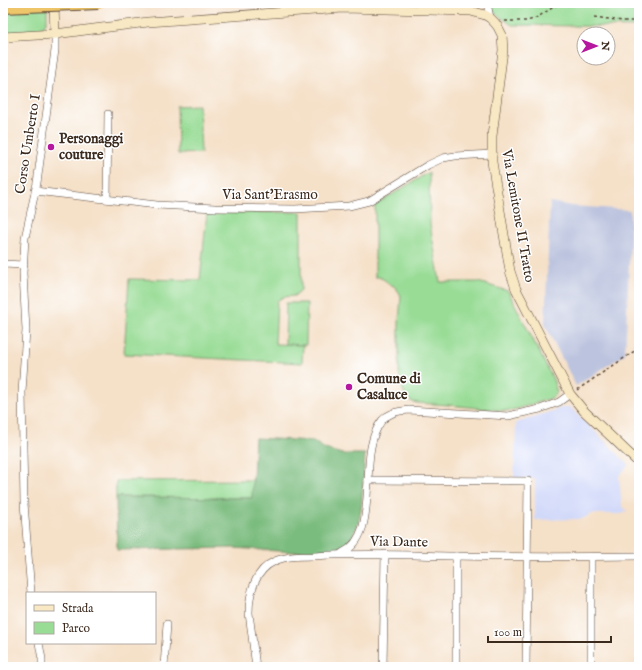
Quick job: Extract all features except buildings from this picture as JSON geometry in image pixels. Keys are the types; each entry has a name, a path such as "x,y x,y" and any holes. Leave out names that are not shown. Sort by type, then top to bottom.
{"highway":[{"path":"3,7 98,3"}],"street":[{"path":"54,3 55,34"},
{"path":"487,3 492,21"},
{"path":"3,37 55,34 148,22 283,8 471,11 485,16 492,21"},
{"name":"Via Lemitone II Tratto","path":"492,21 498,27 502,35 503,50 492,136 492,162 510,271 516,289 570,394 584,411 639,463"},
{"name":"Corso Umberto I","path":"31,592 24,495 22,392 26,330 23,273 25,238 37,183 55,50 55,34"},
{"path":"106,199 108,114"},
{"name":"Via Sant'Erasmo","path":"35,191 157,205 215,208 295,209 348,206 369,200 428,165 443,158 492,154"},
{"path":"3,264 24,265"},
{"path":"340,554 352,546 361,532 365,515 372,443 377,428 385,417 397,412 418,410 508,416 540,409 559,402 570,394"},
{"path":"368,480 528,481 526,667"},
{"name":"Via Dante","path":"256,667 249,604 253,587 262,571 279,559 340,554 592,557 639,556"},
{"path":"383,667 385,554"},
{"path":"456,556 456,666"},
{"path":"591,667 592,557"},
{"path":"164,667 167,624"},
{"path":"39,644 42,667"}],"path":[{"path":"492,21 527,21 536,18 560,3"},
{"path":"594,17 623,21 639,21"},
{"path":"570,394 639,348"}],"shaded area":[{"path":"550,202 572,206 630,210 625,354 576,386 545,325"},
{"path":"564,407 570,407 629,465 619,476 622,506 627,511 622,514 592,514 582,519 535,520 535,479 514,478 516,423"}],"green space":[{"path":"3,3 47,3 47,20 44,26 38,30 3,33"},
{"path":"490,3 639,3 639,27 512,25 492,11"},
{"path":"199,105 201,153 178,154 177,106"},
{"path":"429,172 430,224 440,282 478,282 508,291 553,379 557,392 552,398 506,411 417,403 410,401 404,393 399,372 399,323 401,296 394,286 388,284 385,280 379,277 375,277 375,205"},
{"path":"301,212 301,290 294,296 283,297 277,301 275,344 303,345 302,363 124,354 129,279 200,280 207,213"},
{"path":"286,303 307,303 306,345 285,344"},
{"path":"255,438 313,441 325,449 342,454 365,454 361,510 358,524 352,537 345,545 338,549 293,552 234,548 117,550 116,497 252,498"},
{"path":"253,480 253,498 116,497 116,481"}],"place":[{"name":"Personaggi couture","path":"51,147"},
{"name":"Comune di Casaluce","path":"349,387"}]}
